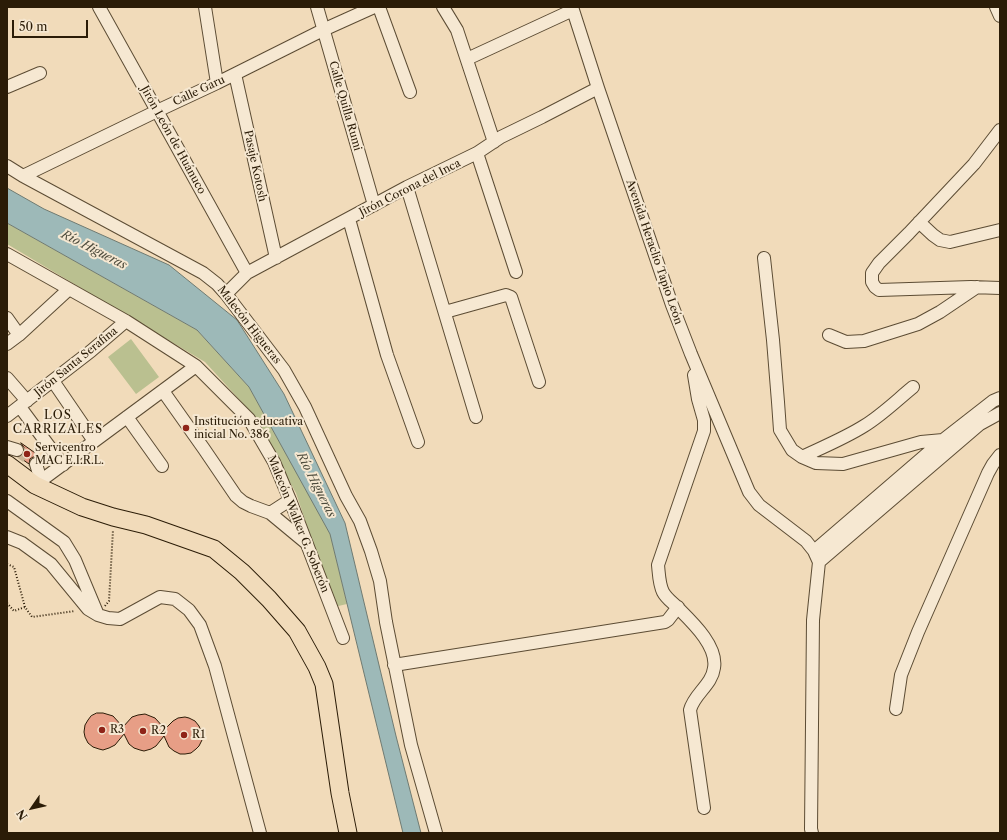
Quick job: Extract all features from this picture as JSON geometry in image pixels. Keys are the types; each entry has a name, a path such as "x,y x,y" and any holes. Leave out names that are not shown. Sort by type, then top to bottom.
{"highway":[{"path":"7,464 35,485 82,507 113,517 146,525 214,549 242,572 269,600 297,631 317,667 324,684 340,793 348,833"}],"street":[{"name":"Jirón León de Huánuco","path":"99,7 246,274"},
{"path":"205,7 217,84"},
{"name":"Calle Quilla Rumi","path":"316,7 374,205"},
{"name":"Calle Garu","path":"23,176 157,111 217,84 323,30 374,7"},
{"path":"379,7 410,92"},
{"path":"443,7 457,30 494,142"},
{"path":"996,7 1000,16"},
{"path":"466,59 573,8"},
{"name":"Avenida Heraclio Tapio León","path":"573,8 598,88 672,305 749,492 759,505 806,541 817,556"},
{"path":"7,87 40,73"},
{"name":"Pasaje Kotosh","path":"235,74 276,258"},
{"name":"Jirón Corona del Inca","path":"226,294 246,274 407,187 477,153 501,138 598,88"},
{"path":"1000,130 974,164 909,234 879,263 872,273 872,282 879,290 977,287 1000,288"},
{"path":"477,153 516,272"},
{"name":"Malecón Higueras","path":"7,166 203,273 217,284 226,294 284,370 305,407 346,496 360,521 371,551 380,581 394,665 411,745 436,833"},
{"path":"407,187 476,417"},
{"path":"349,219 387,355 418,442"},
{"path":"919,222 940,240 950,242 1000,230"},
{"name":"Malecón Walker G. Soberón","path":"7,254 126,321 196,366 249,419 274,462 344,638"},
{"path":"764,258 773,340 780,430 792,450 802,457 816,463 843,464 920,442 943,440"},
{"path":"829,335 846,342 864,341 918,324 940,312 977,287"},
{"path":"7,344 19,335 69,289"},
{"path":"445,312 506,295 511,297 539,382"},
{"path":"7,318 19,335"},
{"name":"Jirón Santa Serafina","path":"7,416 91,351 126,321"},
{"path":"691,354 698,399 704,420 704,431 658,565 659,582 663,592 697,626 712,652 714,660 713,674 692,704 690,710 704,808"},
{"path":"35,485 196,366"},
{"path":"7,378 62,465"},
{"path":"52,381 94,441"},
{"path":"802,457 840,439 876,418 913,386"},
{"path":"163,391 236,496 243,502 270,513 306,542"},
{"path":"812,833 814,620 817,556 943,440 993,401 1000,398"},
{"path":"817,556 980,424 1000,413"},
{"path":"127,417 162,466"},
{"path":"896,709 901,675 918,632 988,473 1000,456"},
{"path":"35,485 39,474 36,464"},
{"path":"270,513 290,500"},
{"path":"7,501 64,542 75,560 93,612"},
{"path":"7,537 22,543 50,564 93,612 108,618 120,619 160,597 175,599 189,610 200,625 215,666 260,833"},
{"path":"394,665 665,622 678,608"}],"path":[{"path":"7,564 14,567 25,607 32,617 93,612 109,601 113,517"},
{"path":"7,603 14,611 25,607"}],"green space":[{"path":"7,223 197,330 249,387 330,533 347,604 334,607 296,493 248,409 205,362 7,244"},
{"path":"131,339 159,377 136,394 108,357"}],"water":[{"name":"Río Higueras","path":"7,188 44,209 169,265 237,320 284,394 345,523 421,833 403,833 330,534 249,387 197,330 7,223"}],"building":[{"path":"21,443 41,457 33,457 30,459 29,464 19,457 24,452 24,448"},
{"path":"97,713 113,716 123,727 132,717 145,714 155,718 165,729 178,718 189,718 195,721 199,726 202,733 202,740 199,746 191,753 180,754 169,747 164,736 156,746 144,751 134,748 129,744 124,734 115,745 103,750 99,749 88,743 84,732 85,725 88,720 91,716"}],"waterway":[{"path":"989,411 1000,406"}],"tunnel":[{"path":"17,450 36,464"}],"place":[{"name":"Institución educativa inicial No. 386","path":"186,428"},
{"name":"Servicentro MAC E.I.R.L.","path":"27,454"},
{"name":"R3","path":"102,730"},
{"name":"R2","path":"143,731"},
{"name":"R1","path":"184,735"}],"district":[{"name":"LOS CARRIZALES","path":"58,423"}]}
